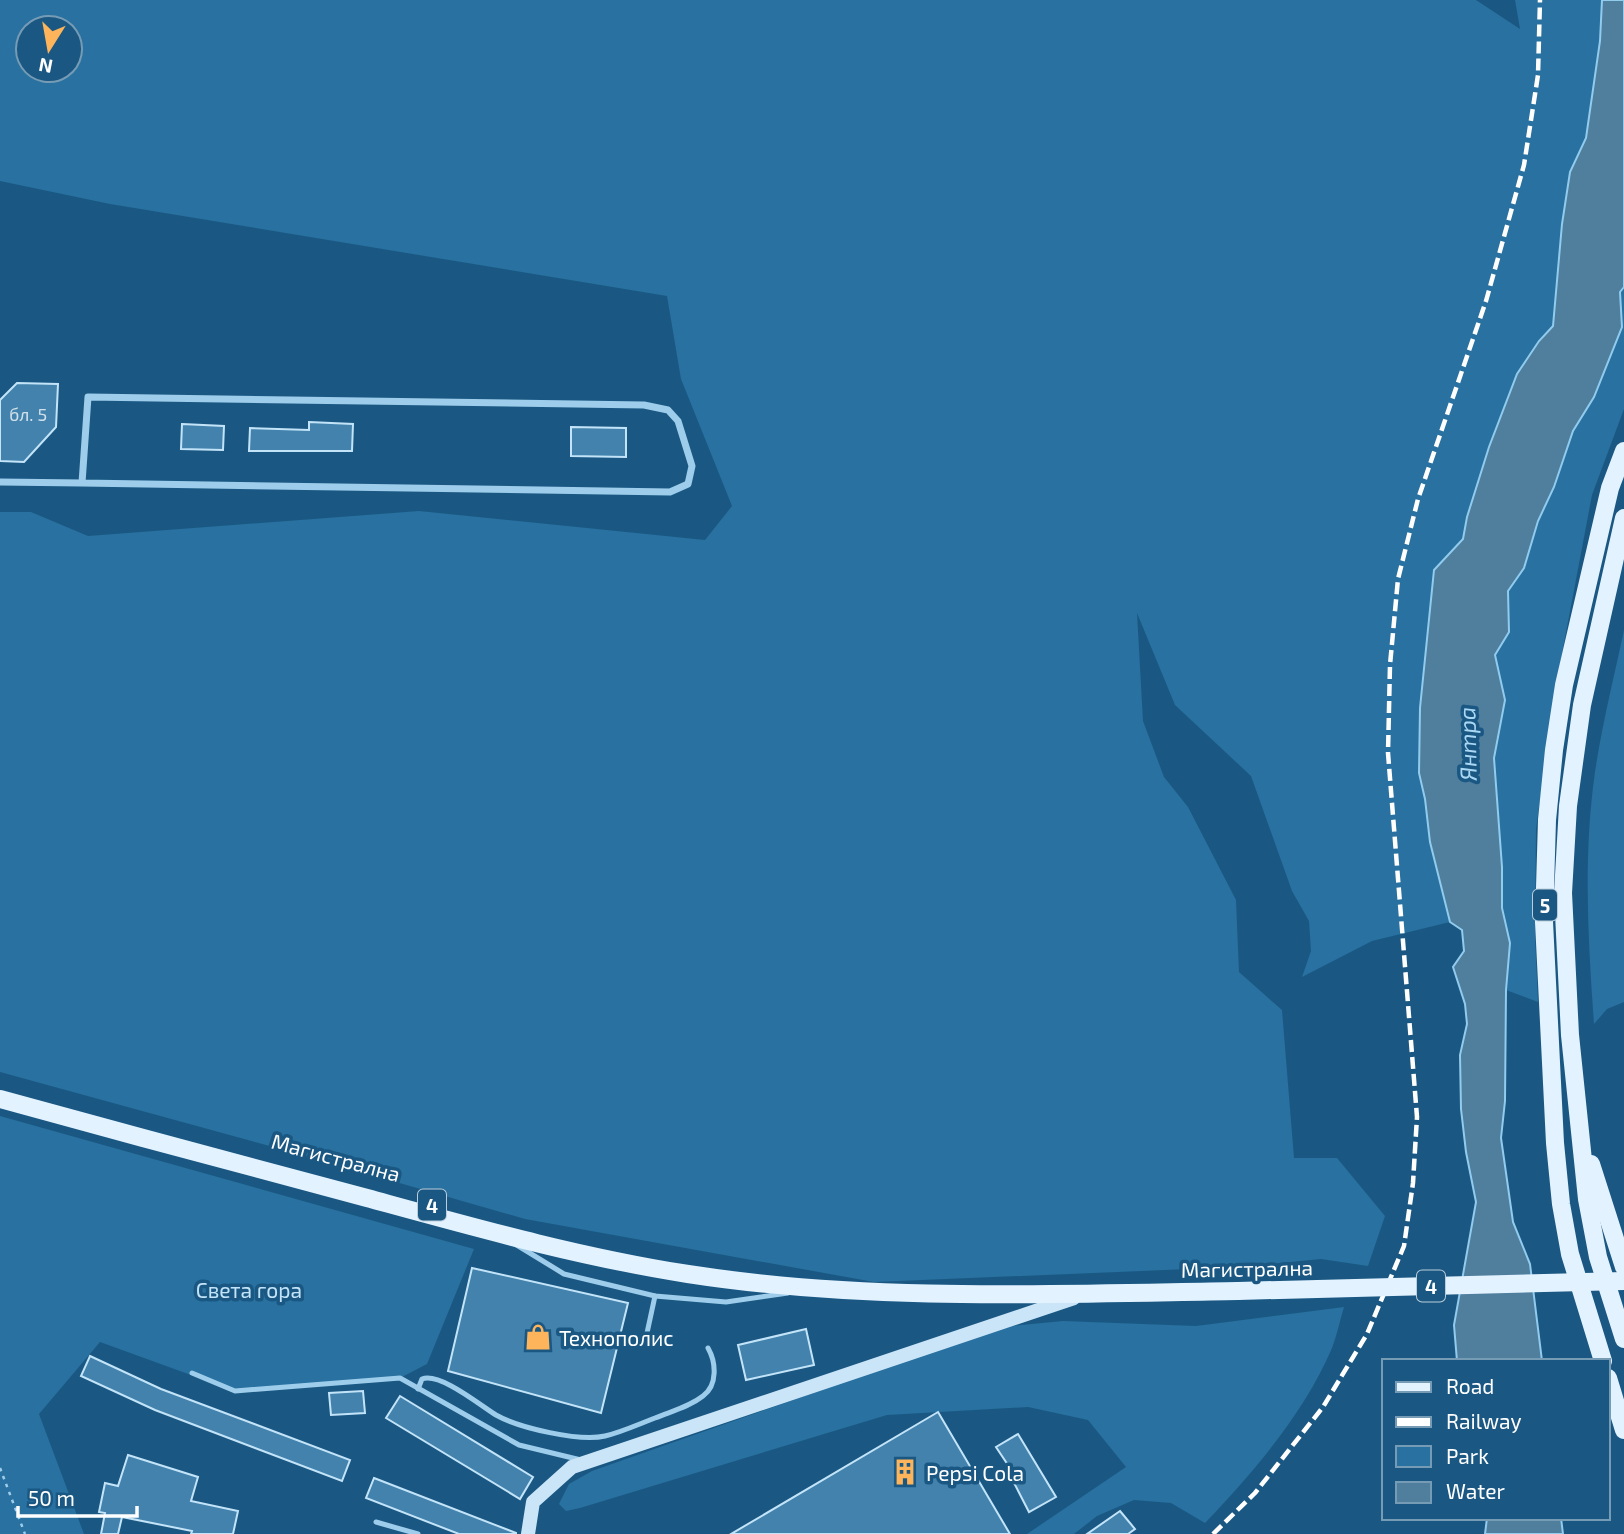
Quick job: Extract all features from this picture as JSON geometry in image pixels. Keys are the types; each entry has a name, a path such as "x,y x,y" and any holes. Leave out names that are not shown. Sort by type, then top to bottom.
{"main road":[{"name":"5","path":"1602,1359 1570,1254 1561,1204 1553,1117 1544,922 1547,820 1562,698 1610,488 1624,452"},
{"name":"5","path":"1624,518 1582,705 1568,806 1563,893 1564,956 1587,1199 1598,1257 1624,1339"},
{"name":"Магистрална","path":"0,1089 138,1128 601,1247 688,1264 819,1281 871,1292"},
{"name":"Магистрална","path":"0,1098 495,1232 599,1257 686,1273 818,1289 1085,1294 1624,1281"},
{"path":"1578,1123 1624,1267"},
{"path":"1610,1384 1624,1430"}],"street":[{"path":"0,482 670,492 688,484 692,466 678,421 668,411 644,405 88,397 82,483"},
{"path":"528,1534 533,1502 572,1467 1085,1294"}],"lane":[{"path":"495,1232 564,1274 655,1296 726,1302 818,1289"},
{"path":"648,1333 655,1296"},
{"path":"418,1389 422,1378 432,1377 465,1393 497,1416 541,1431 571,1437 604,1437 694,1403 708,1393 714,1376 714,1359 708,1348"},
{"path":"192,1373 235,1391 400,1378 519,1446 587,1462"},
{"path":"376,1522 418,1534"}],"path":[{"path":"0,1468 24,1534"}],"green space":[{"path":"0,0 1476,0 1520,29 1515,0 1602,0 1600,41 1586,138 1570,172 1562,224 1553,326 1539,341 1517,374 1489,447 1467,517 1463,539 1434,570 1420,708 1419,773 1430,842 1450,922 1372,941 1302,977 1311,951 1309,921 1292,891 1251,776 1175,705 1137,613 1143,721 1164,777 1188,807 1236,900 1239,972 1282,1010 1294,1158 1337,1158 1385,1216 1368,1266 1321,1259 1238,1267 874,1282 525,1219 0,1072 0,512 31,512 88,536 419,511 705,540 732,506 681,379 667,296 110,204 0,181"},
{"path":"1624,287 1624,409 1592,495 1557,680 1536,829 1535,937 1538,1002 1506,990 1510,943 1502,908 1502,867 1494,758 1505,700 1495,655 1509,631 1508,591 1524,568 1538,521 1554,487 1573,431 1594,397 1622,327 1620,292"},
{"path":"1624,630 1624,1002 1607,1009 1594,1024 1588,898 1591,804 1601,737"},
{"name":"Света гора","path":"0,1116 474,1249 427,1364 400,1378 235,1391 100,1342 39,1414 84,1534 0,1534"},
{"path":"1344,1307 1332,1348 1308,1395 1259,1463 1205,1523 1171,1503 1134,1500 1097,1516 1074,1534 1027,1534 1126,1467 1088,1420 1028,1407 887,1415 580,1508 566,1511 559,1504 569,1484 592,1471 1000,1327 1063,1321 1196,1326"}],"water":[{"name":"Янтра","path":"1602,0 1624,0 1624,287 1620,292 1622,327 1594,397 1573,431 1554,487 1538,521 1524,568 1508,591 1509,632 1495,655 1505,700 1494,758 1502,867 1502,908 1510,943 1506,990 1505,1101 1501,1138 1513,1222 1530,1264 1542,1359 1457,1359 1454,1325 1476,1202 1461,1109 1460,1055 1467,1024 1465,1004 1453,967 1464,951 1462,930 1450,922 1430,842 1419,773 1420,708 1434,570 1463,539 1467,517 1489,447 1517,374 1539,341 1553,326 1562,224 1570,172 1586,138 1600,41"},
{"path":"1487,1520 1561,1520 1563,1534 1485,1534"}],"building":[{"path":"17,383 58,384 56,427 24,462 0,461 0,400"},
{"path":"309,422 353,424 352,451 249,451 250,428 309,430"},
{"path":"182,424 224,426 223,450 181,449"},
{"path":"571,427 626,428 626,457 571,456"},
{"name":"Технополис","path":"472,1268 628,1303 601,1413 448,1371"},
{"path":"806,1329 814,1365 746,1380 738,1345"},
{"path":"90,1356 161,1389 350,1460 342,1481 155,1410 81,1376"},
{"path":"363,1391 365,1413 331,1415 329,1393"},
{"path":"400,1396 533,1477 520,1499 386,1418"},
{"name":"Pepsi Cola","path":"938,1412 1010,1534 731,1534"},
{"path":"1018,1434 1056,1497 1029,1512 1012,1479 1016,1477 996,1447"},
{"path":"128,1455 198,1477 191,1501 238,1511 233,1534 191,1534 192,1531 122,1517 118,1534 101,1534 105,1513 99,1512 105,1483 118,1486"},
{"path":"374,1478 516,1534 459,1534 366,1498"},
{"path":"1120,1511 1135,1529 1128,1534 1087,1534"}],"railway":[{"path":"1213,1534 1255,1493 1323,1407 1367,1334 1404,1246 1413,1183 1417,1117 1388,753 1390,665 1398,579 1418,499 1486,301 1524,165 1538,75 1540,0"}],"place":[{"name":"Технополис","path":"538,1337"},
{"name":"Pepsi Cola","path":"905,1472"}]}
